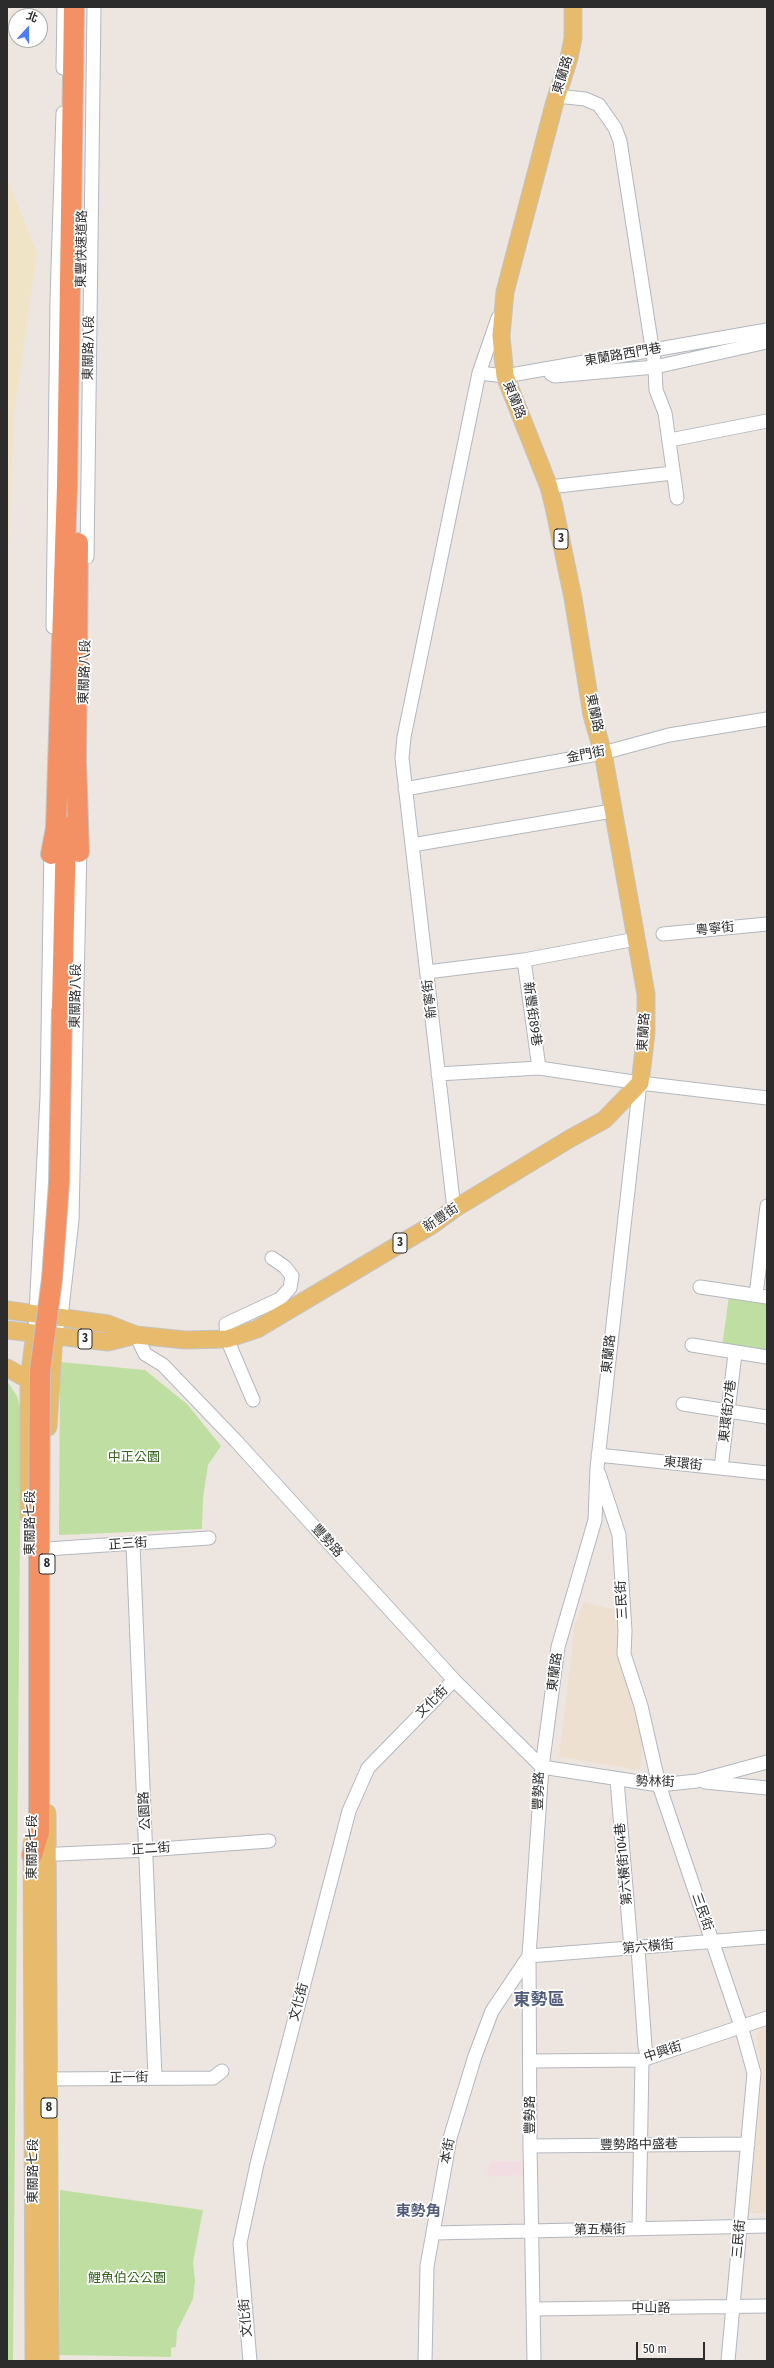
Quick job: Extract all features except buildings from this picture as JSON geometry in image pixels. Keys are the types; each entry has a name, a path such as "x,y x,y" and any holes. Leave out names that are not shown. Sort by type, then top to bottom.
{"highway":[{"name":"東豐快速道路","path":"73,489 74,7"},
{"name":"東豐快速道路","path":"73,489 86,7"},
{"path":"51,854 56,828 73,489"},
{"path":"40,1855 39,1832 43,1550 40,1371 52,1279 59,1183 73,489"},
{"path":"73,489 76,761 79,852"}],"main road":[{"name":"東蘭路","path":"573,7 573,38 503,305 501,336 505,376 549,487 573,598 592,715 603,753 646,997 646,1033 640,1083"},
{"name":"新豐街","path":"136,1335 185,1340 227,1339 257,1329 432,1225 454,1209 604,1120 640,1083"},
{"name":"3","path":"7,1310 108,1324 136,1335"},
{"name":"3","path":"7,1330 108,1342 136,1335"},
{"name":"東關路七段","path":"34,2361 41,2079 49,2002 40,1855 29,1447 29,1380 35,1333"},
{"name":"東關路七段","path":"50,2361 41,2079 32,2001 46,1745 43,1550 47,1447 54,1335"},
{"path":"7,1368 29,1380"},
{"path":"29,1447 47,1447"}],"street":[{"name":"東關路八段","path":"35,1333 47,1097 57,300 64,7"},
{"name":"東關路八段","path":"54,1335 60,1317 72,1220 79,852 87,638 94,7"},
{"path":"557,96 591,100 599,105 618,134 622,150 655,367 656,390 665,413 677,498"},
{"name":"東蘭路","path":"405,789 402,758 404,737 479,373 503,305"},
{"name":"東蘭路西門巷","path":"479,373 505,376 767,330"},
{"path":"550,368 551,374 554,376 655,367 767,342"},
{"path":"670,440 767,421"},
{"path":"549,487 673,473"},
{"name":"金門街","path":"405,789 603,753 669,735 767,719"},
{"name":"新寧街","path":"405,789 454,1209"},
{"path":"412,845 612,810"},
{"name":"粵寧街","path":"663,934 767,924"},
{"path":"427,972 524,960 636,939"},
{"name":"新豐街89巷","path":"524,960 539,1068"},
{"path":"438,1074 539,1068 640,1083 767,1098"},
{"name":"東蘭路","path":"542,1767 558,1647 595,1520 596,1468 640,1083"},
{"path":"700,1288 761,1296 767,1206"},
{"path":"253,1400 227,1339 226,1324 280,1299 290,1288 292,1276 285,1267 272,1258"},
{"name":"豐勢路","path":"136,1335 145,1354 163,1365 236,1441 454,1680 542,1767 529,1956 530,2146 534,2361"},
{"path":"692,1345 735,1354 767,1357"},
{"name":"東環街27巷","path":"721,1468 735,1354"},
{"path":"683,1404 767,1417"},
{"name":"東環街","path":"598,1455 767,1473"},
{"name":"三民街","path":"596,1468 615,1518 619,1535 625,1631 624,1654 641,1706 659,1785 741,2026 754,2073 728,2361"},
{"name":"正三街","path":"43,1550 209,1538"},
{"name":"公園路","path":"133,1544 156,2078"},
{"name":"文化街","path":"250,2361 240,2243 257,2164 349,1811 368,1768 454,1680"},
{"name":"勢林街","path":"542,1767 616,1780 659,1785 697,1781 767,1762"},
{"name":"第六橫街104巷","path":"616,1780 645,2047 640,2145 640,2228"},
{"path":"697,1781 767,1788"},
{"name":"正二街","path":"40,1855 146,1850 269,1841"},
{"name":"第六橫街","path":"529,1956 712,1942 767,1936"},
{"name":"本街","path":"425,2361 427,2266 450,2138 475,2056 492,2011 529,1956"},
{"path":"32,2001 49,2002"},
{"name":"中興街","path":"530,2060 645,2059 767,2018"},
{"name":"正一街","path":"41,2079 213,2078 222,2072"},
{"name":"豐勢路中盛巷","path":"530,2146 748,2144"},
{"name":"第五橫街","path":"433,2233 767,2226"},
{"name":"中山路","path":"534,2309 767,2306"}],"shaded area":[{"path":"584,1602 617,1610 624,1667 638,1707 643,1741 640,1770 559,1757 575,1624"},
{"path":"767,2025 767,2213 749,2213 762,2075 756,2034 760,2029"},
{"path":"490,2161 524,2161 524,2175 486,2177"}],"green space":[{"path":"729,1296 767,1301 767,1351 722,1347"},
{"name":"中正公園","path":"60,1362 145,1370 187,1404 221,1446 208,1465 203,1498 202,1529 59,1535"},
{"path":"7,1381 17,1396 21,1411 13,2361 7,2361"},
{"name":"鯉魚伯公公園","path":"60,2190 203,2210 193,2262 195,2281 193,2299 177,2331 176,2347 171,2348 171,2357 59,2355"}],"sand":[{"path":"7,178 37,253 14,414 7,580"}],"district":[{"name":"東勢區","path":"539,2000"},
{"name":"東勢角","path":"418,2212"}]}
